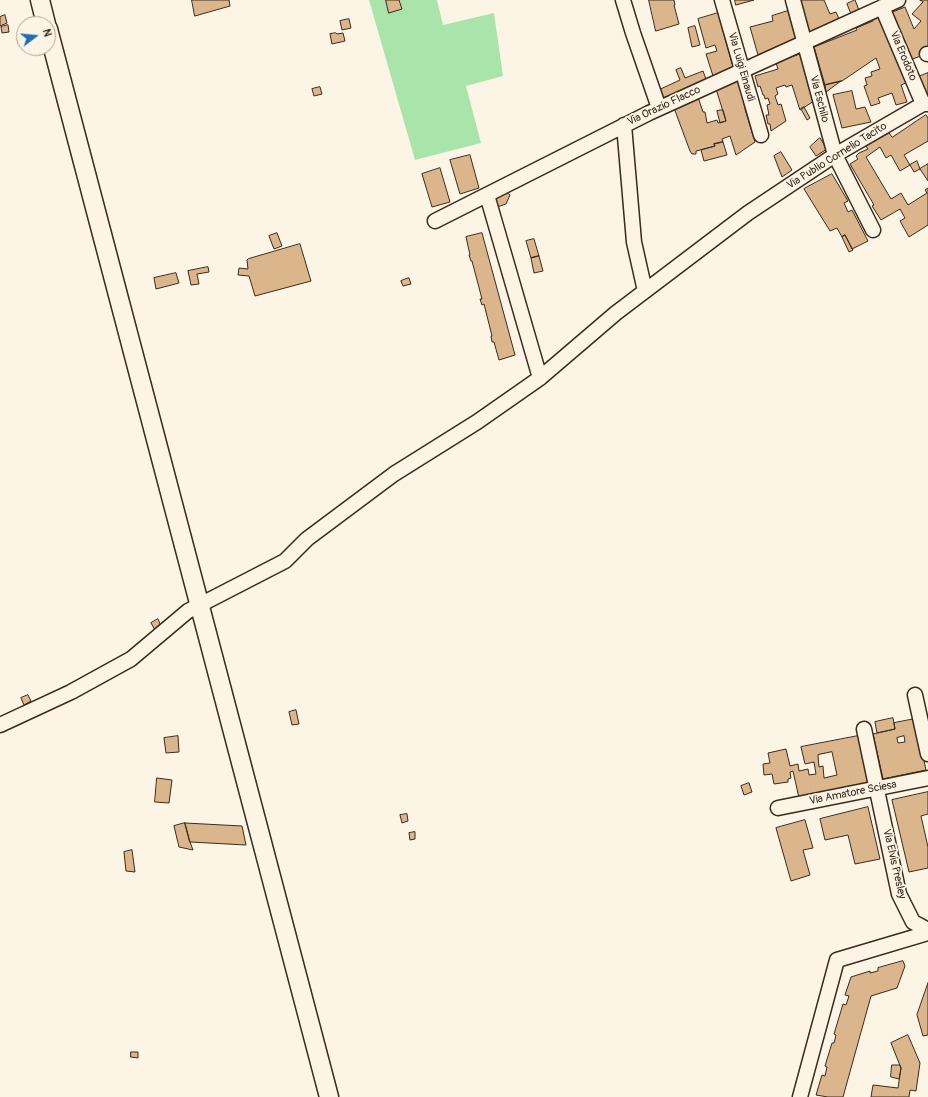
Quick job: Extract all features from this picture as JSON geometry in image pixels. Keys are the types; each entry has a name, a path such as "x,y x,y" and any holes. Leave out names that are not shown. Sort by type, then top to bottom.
{"main road":[{"path":"40,0 44,16"},
{"path":"55,56 329,1097"}],"street":[{"path":"623,0 659,108"},
{"name":"Via Luigi Einaudi","path":"722,0 761,135"},
{"name":"Via Eschilo","path":"794,0 835,155 873,230"},
{"name":"Via Orazio Flacco","path":"435,221 659,108 898,0"},
{"name":"Via Erodoto","path":"882,7 925,104"},
{"name":"Via Publio Cornelio Tacito","path":"0,725 70,692 131,659 188,611 285,561 307,539 394,474 477,422 540,378 616,313 748,213 835,155 925,104"},
{"path":"624,125 634,242 645,291"},
{"path":"487,194 540,378"},
{"path":"915,695 928,754"},
{"name":"Via Elvis Presley","path":"864,729 878,789 899,894 913,922 928,930"},
{"name":"Via Amatore Sciesa","path":"778,808 928,778"},
{"path":"800,1097 837,960 928,933"}],"green space":[{"path":"369,0 437,0 443,25 494,13 503,76 466,86 481,143 415,160"}],"building":[{"path":"192,0 229,0 230,6 195,16"},
{"path":"386,0 399,0 402,9 389,13"},
{"path":"649,0 674,0 679,24 656,31"},
{"path":"735,0 754,0 736,5"},
{"path":"800,0 824,0 830,14 836,12 839,19 810,32"},
{"path":"855,0 859,10 851,14 847,4"},
{"path":"920,0 928,0 928,48 926,54 910,60 890,13 905,7 914,29 921,21 912,14 923,2"},
{"path":"788,11 796,38 758,55 750,27 773,21 772,16"},
{"path":"718,13 733,67 713,76 706,54 717,51 715,45 706,48 698,19"},
{"path":"5,15 7,23 0,26 0,17"},
{"path":"880,15 908,82 901,85 907,102 896,105 892,93 878,98 880,103 871,106 864,86 867,85 865,78 872,76 871,72 880,69 876,58 842,81 825,85 814,47 857,30 856,28 873,21 872,19"},
{"path":"349,19 351,28 342,30 340,21"},
{"path":"8,25 9,32 2,33 1,27"},
{"path":"695,26 700,45 692,47 688,28"},
{"path":"343,33 345,41 332,44 330,34"},
{"path":"801,54 814,101 800,110 792,85 786,87 785,85 776,88 778,94 775,96 778,105 781,104 786,121 771,131 766,115 769,115 767,105 770,104 768,98 765,99 760,86 758,87 755,76 778,69 776,63"},
{"path":"681,68 685,78 703,71 706,79 657,101 654,92 680,80 676,70"},
{"path":"928,73 928,95 926,96 918,77"},
{"path":"738,78 755,142 736,155 730,136 722,139 723,142 714,144 715,146 696,151 696,154 692,154 674,108 698,97 703,112 705,112 707,123 717,120 718,123 726,121 716,89"},
{"path":"841,81 826,92 825,85"},
{"path":"320,87 322,94 314,96 312,89"},
{"path":"852,91 856,109 865,107 871,122 842,128 833,95"},
{"path":"804,107 810,118 807,120 801,109"},
{"path":"723,110 726,121 720,123 717,111"},
{"path":"926,115 928,118 928,141 904,155 910,165 900,171 891,155 886,158 880,147 866,157 891,199 901,193 908,205 927,193 925,190 928,188 928,225 909,237 900,221 905,218 900,209 881,220 850,164 858,159 856,156 859,153 868,149 866,146 889,133 892,137"},
{"path":"820,138 827,149 816,156 810,147"},
{"path":"723,142 727,155 704,161 701,150"},
{"path":"781,152 792,170 782,177 774,156"},
{"path":"470,155 479,188 460,194 450,160"},
{"path":"917,161 920,169 914,172 910,165"},
{"path":"928,164 928,181 920,169"},
{"path":"440,168 450,202 432,207 422,174"},
{"path":"832,174 848,201 844,203 848,212 852,210 868,241 852,249 845,235 842,237 837,228 830,231 804,189"},
{"path":"505,191 510,195 506,204 497,207 494,196"},
{"path":"277,233 282,246 274,249 269,236"},
{"path":"482,233 515,355 499,360 494,342 492,342 492,336 484,304 482,305 480,299 482,299 469,255 466,237"},
{"path":"845,235 853,250 849,252 842,237"},
{"path":"534,239 539,256 531,258 526,241"},
{"path":"300,244 311,281 255,296 249,276 238,275 239,268 248,269 248,259"},
{"path":"539,256 543,271 534,273 531,258"},
{"path":"208,267 209,272 197,274 199,284 191,285 188,271"},
{"path":"176,273 179,283 156,289 154,278"},
{"path":"409,278 411,284 403,286 401,281"},
{"path":"158,619 161,626 155,630 151,623"},
{"path":"28,695 31,701 24,705 21,698"},
{"path":"296,710 299,724 292,725 289,712"},
{"path":"893,718 895,729 877,733 875,722"},
{"path":"915,719 926,770 883,779 873,734 895,729 894,723","holes":["904,736 905,742 898,743 897,738"]},
{"path":"178,736 179,752 166,753 164,738"},
{"path":"858,736 869,783 799,798 793,771 790,772 791,778 788,779 788,782 774,784 772,774 764,775 763,764 770,763 768,753 786,749 790,766 798,764 799,771 808,769 809,775 816,774 814,762 805,764 801,747","holes":["832,752 837,775 824,778 823,766 819,767 818,755"]},
{"path":"157,778 172,780 169,803 155,802"},
{"path":"749,783 752,792 744,795 741,786"},
{"path":"928,792 928,814 921,816 928,847 928,868 909,872 892,800"},
{"path":"868,807 880,859 855,864 848,835 825,840 820,819"},
{"path":"407,814 408,821 402,823 400,815"},
{"path":"805,820 813,848 803,850 810,875 791,881 776,828"},
{"path":"185,823 242,826 246,845 190,842"},
{"path":"185,823 193,850 179,847 174,826"},
{"path":"415,832 415,839 410,840 409,833"},
{"path":"132,850 135,872 126,871 124,852"},
{"path":"903,961 905,966 897,988 871,996 843,1097 816,1095 822,1075 825,1076 827,1067 825,1066 832,1043 834,1043 836,1035 834,1034 843,1004 846,1005 849,996 845,995 851,977 870,971 870,973 878,971 878,968"},
{"path":"928,983 928,1035 923,1036 917,1015"},
{"path":"908,1035 920,1063 916,1091 910,1090 909,1097 871,1097 873,1085 898,1088 901,1068 891,1043"},
{"path":"131,1052 138,1052 138,1058 131,1057"},
{"path":"892,1065 900,1065 901,1068 899,1079 891,1077"}]}
